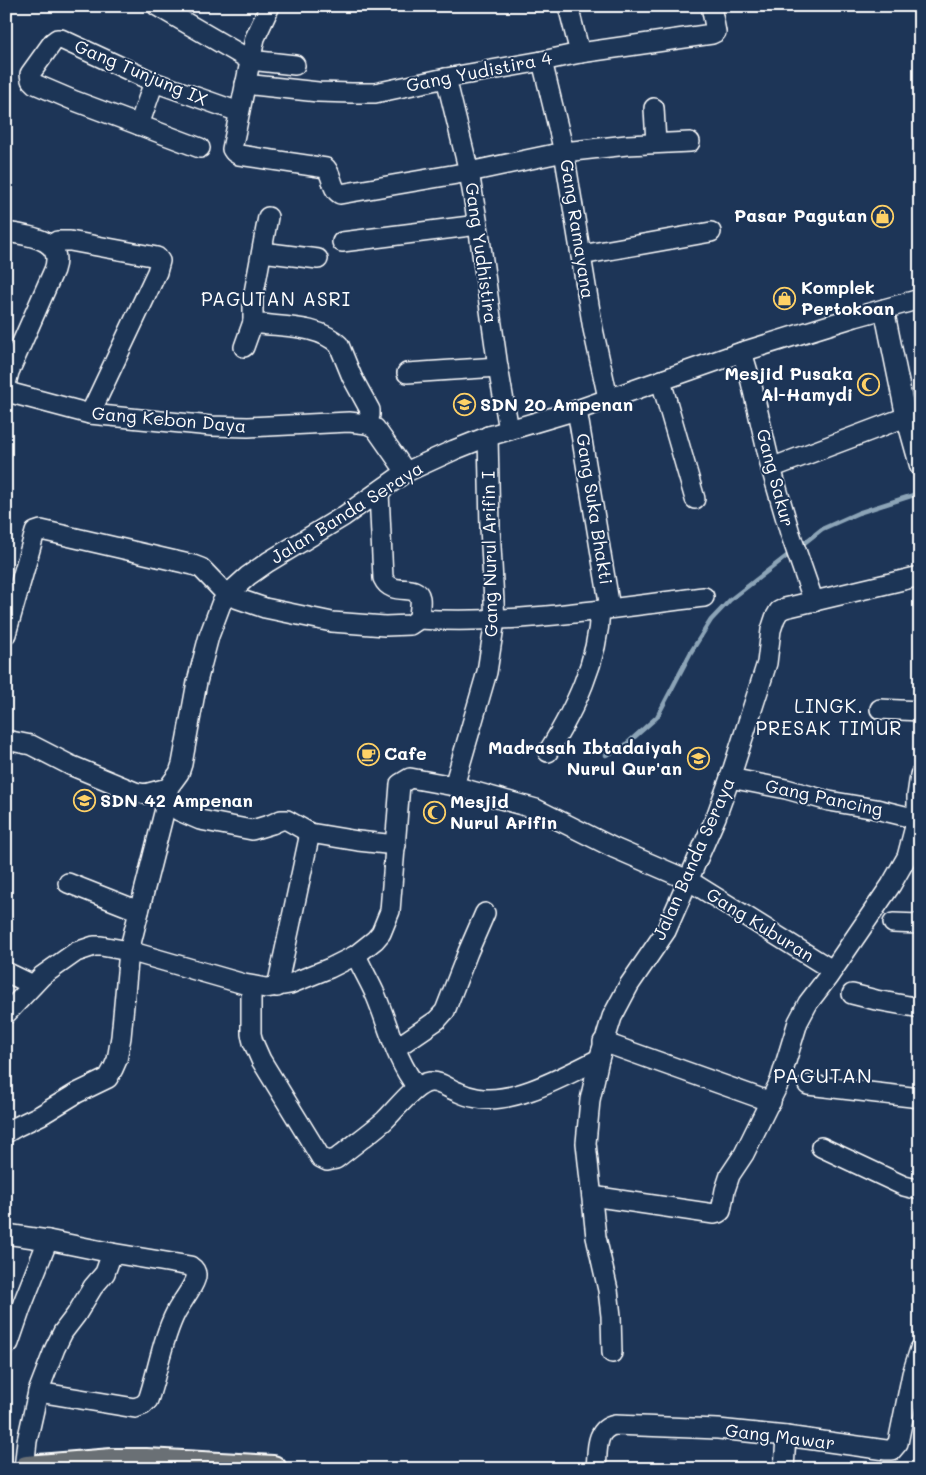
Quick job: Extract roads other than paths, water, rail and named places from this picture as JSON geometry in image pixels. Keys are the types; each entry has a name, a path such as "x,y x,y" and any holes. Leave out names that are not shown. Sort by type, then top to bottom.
{"highway":[{"path":"26,1469 112,1462 273,1469"}],"street":[{"path":"157,6 250,60 295,65"},
{"path":"270,6 255,38 232,149 243,156 326,168 330,172 336,191 340,194 469,172 564,152 656,143 690,142"},
{"path":"568,6 580,53"},
{"name":"Gang Yudistira 4","path":"246,84 318,92 352,94 374,92 580,53 712,34 716,32 716,28 711,6"},
{"name":"Gang Tunjung IX","path":"139,125 35,84 31,80 30,74 53,42 60,39 154,82 238,117"},
{"name":"Gang Ramayana","path":"542,61 564,152 593,328 608,398"},
{"name":"Gang Yudhistira","path":"446,78 469,172 509,430"},
{"path":"154,82 139,125 200,148"},
{"path":"654,108 656,143"},
{"path":"244,347 253,322 253,298 268,217"},
{"path":"342,242 478,225"},
{"path":"6,232 42,240 51,246 58,241 70,241 157,257 160,261 157,272 90,414"},
{"path":"581,255 712,232"},
{"name":"Gang Kebon Daya","path":"51,246 56,256 56,266 9,372 6,384 8,392 90,414 211,426 248,427 350,422 367,424"},
{"path":"262,252 318,259"},
{"name":"Jalan Banda Seraya","path":"6,1133 77,1093 108,1078 117,1060 130,951 139,911 168,793 182,764 199,672 209,636 221,604 227,595 248,576 268,562 344,516 406,472 454,450 488,436 577,410 742,352 920,299"},
{"path":"884,309 906,417 920,467"},
{"path":"253,322 314,332 339,345 352,377 370,410 367,424 375,428 406,472"},
{"name":"Gang Sakur","path":"742,352 771,468 790,533 814,602"},
{"path":"407,373 498,367"},
{"path":"661,381 694,499"},
{"name":"Gang Suka Bhakti","path":"548,752 584,685 593,657 599,625 605,609 577,410"},
{"path":"771,468 906,417"},
{"name":"Gang Nurul Arifin I","path":"454,786 487,672 495,620 488,436"},
{"path":"379,492 383,578 390,587 412,590 418,594 420,598 419,619"},
{"path":"6,634 37,530 193,565 201,568 227,595 265,608 332,622 385,626 412,624 419,619 495,620 536,617 704,597"},
{"path":"814,602 920,576"},
{"name":"Jalan Banda Seraya","path":"612,1353 612,1316 596,1238 586,1143 590,1100 601,1051 615,1012 629,985 666,931 716,817 767,663 771,630 775,618 779,611 814,602"},
{"path":"880,709 920,711"},
{"path":"6,740 31,744 70,765 136,792 146,794 168,793 179,811 200,820 252,830 289,820 310,833 396,845 390,911 381,933 356,955 310,976 277,987 251,986 130,951 101,946 82,949 42,976 6,1014"},
{"path":"592,1196 714,1214 722,1209 725,1190 730,1176 744,1154 780,1081 798,1022 808,1003 899,870 909,850 917,819 920,775"},
{"name":"Gang Kuburan","path":"396,845 400,784 410,778 454,786 536,809 614,848 688,880 832,970"},
{"name":"Gang Pancing","path":"730,778 917,819"},
{"path":"277,987 310,833"},
{"path":"68,883 139,911"},
{"path":"396,1048 437,1020 445,1011 485,913"},
{"path":"893,923 920,924"},
{"path":"356,955 376,996 396,1048 410,1078 417,1087"},
{"path":"6,972 33,985"},
{"path":"251,986 250,1019 253,1042 269,1075 323,1160 330,1162 384,1121 417,1087 430,1082 440,1083 468,1096 489,1099 500,1098 547,1084 601,1051 771,1102"},
{"path":"852,994 920,1008"},
{"path":"808,1085 920,1098"},
{"path":"820,1148 904,1186 920,1190"},
{"path":"6,1234 190,1266 194,1269 196,1275 196,1280 169,1327 148,1400 143,1405 136,1408 38,1392"},
{"path":"10,1343 21,1308 48,1240"},
{"path":"26,1469 27,1441 38,1392 63,1332 93,1287 105,1273 105,1251"},
{"name":"Gang Mawar","path":"596,1469 599,1436 604,1430 615,1425 718,1429 786,1436 888,1451 893,1449 898,1443 912,1374 920,1349"},
{"path":"784,1469 786,1436"}],"waterway":[{"path":"803,544 822,529 858,513 920,493"},
{"path":"606,755 622,748 657,717 691,652 711,620 730,600 792,552"}],"place":[{"name":"Pasar Pagutan","path":"883,216"},
{"name":"Komplek Pertokoan","path":"785,298"},
{"name":"Mesjid Pusaka Al-Hamydi","path":"869,384"},
{"name":"SDN 20 Ampenan","path":"464,405"},
{"name":"Cafe","path":"368,754"},
{"name":"Madrasah Ibtadaiyah Nurul Qur'an","path":"698,758"},
{"name":"SDN 42 Ampenan","path":"84,801"},
{"name":"Mesjid Nurul Arifin","path":"434,812"}],"district":[{"name":"PAGUTAN ASRI","path":"276,299"},
{"name":"LINGK. PRESAK TIMUR","path":"829,717"},
{"name":"PAGUTAN","path":"823,1076"}]}
